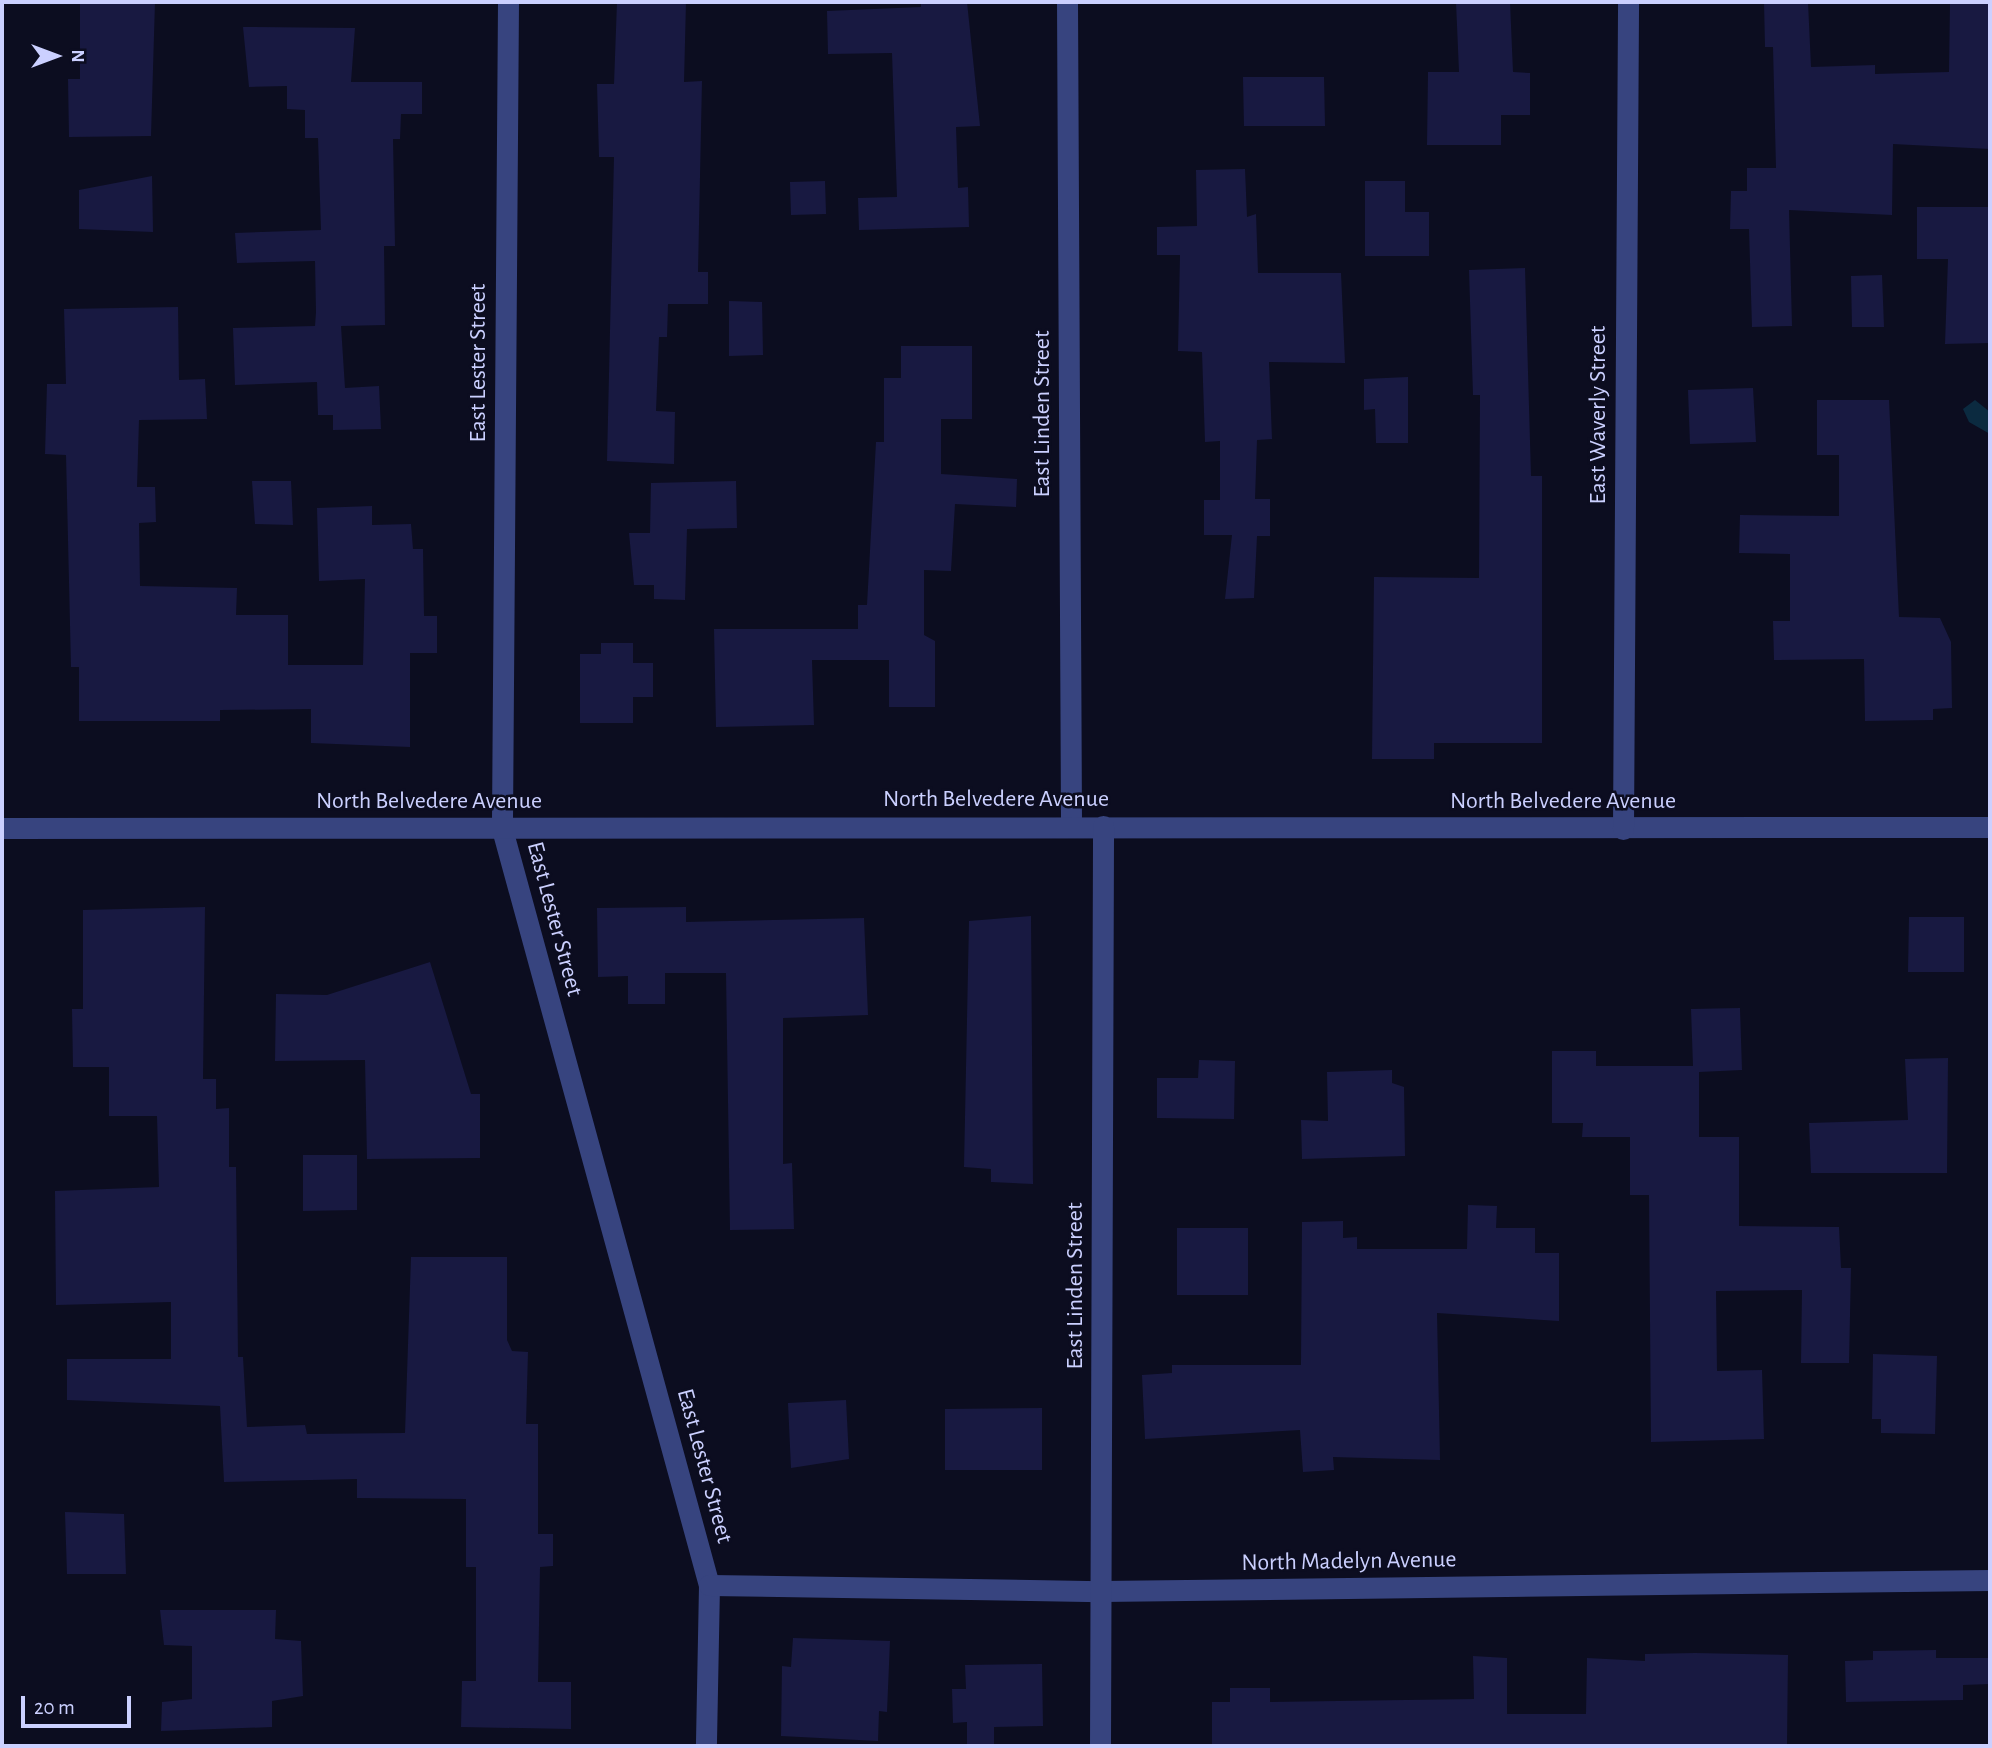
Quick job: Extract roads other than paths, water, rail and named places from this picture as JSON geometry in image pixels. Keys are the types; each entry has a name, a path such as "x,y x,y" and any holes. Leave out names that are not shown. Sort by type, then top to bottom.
{"street":[{"name":"East Lester Street","path":"508,2 502,829 709,1585 706,1746"},
{"name":"East Linden Street","path":"1067,2 1071,825"},
{"name":"East Waverly Street","path":"1623,829 1628,2"},
{"name":"North Belvedere Avenue","path":"2,828 502,829 1071,825 1623,829 1990,827"},
{"name":"East Linden Street","path":"1100,1746 1103,826"},
{"name":"North Madelyn Avenue","path":"709,1585 1101,1591 1990,1580"}],"water":[{"path":"1975,400 1990,412 1990,434 1969,422 1963,409"}]}
